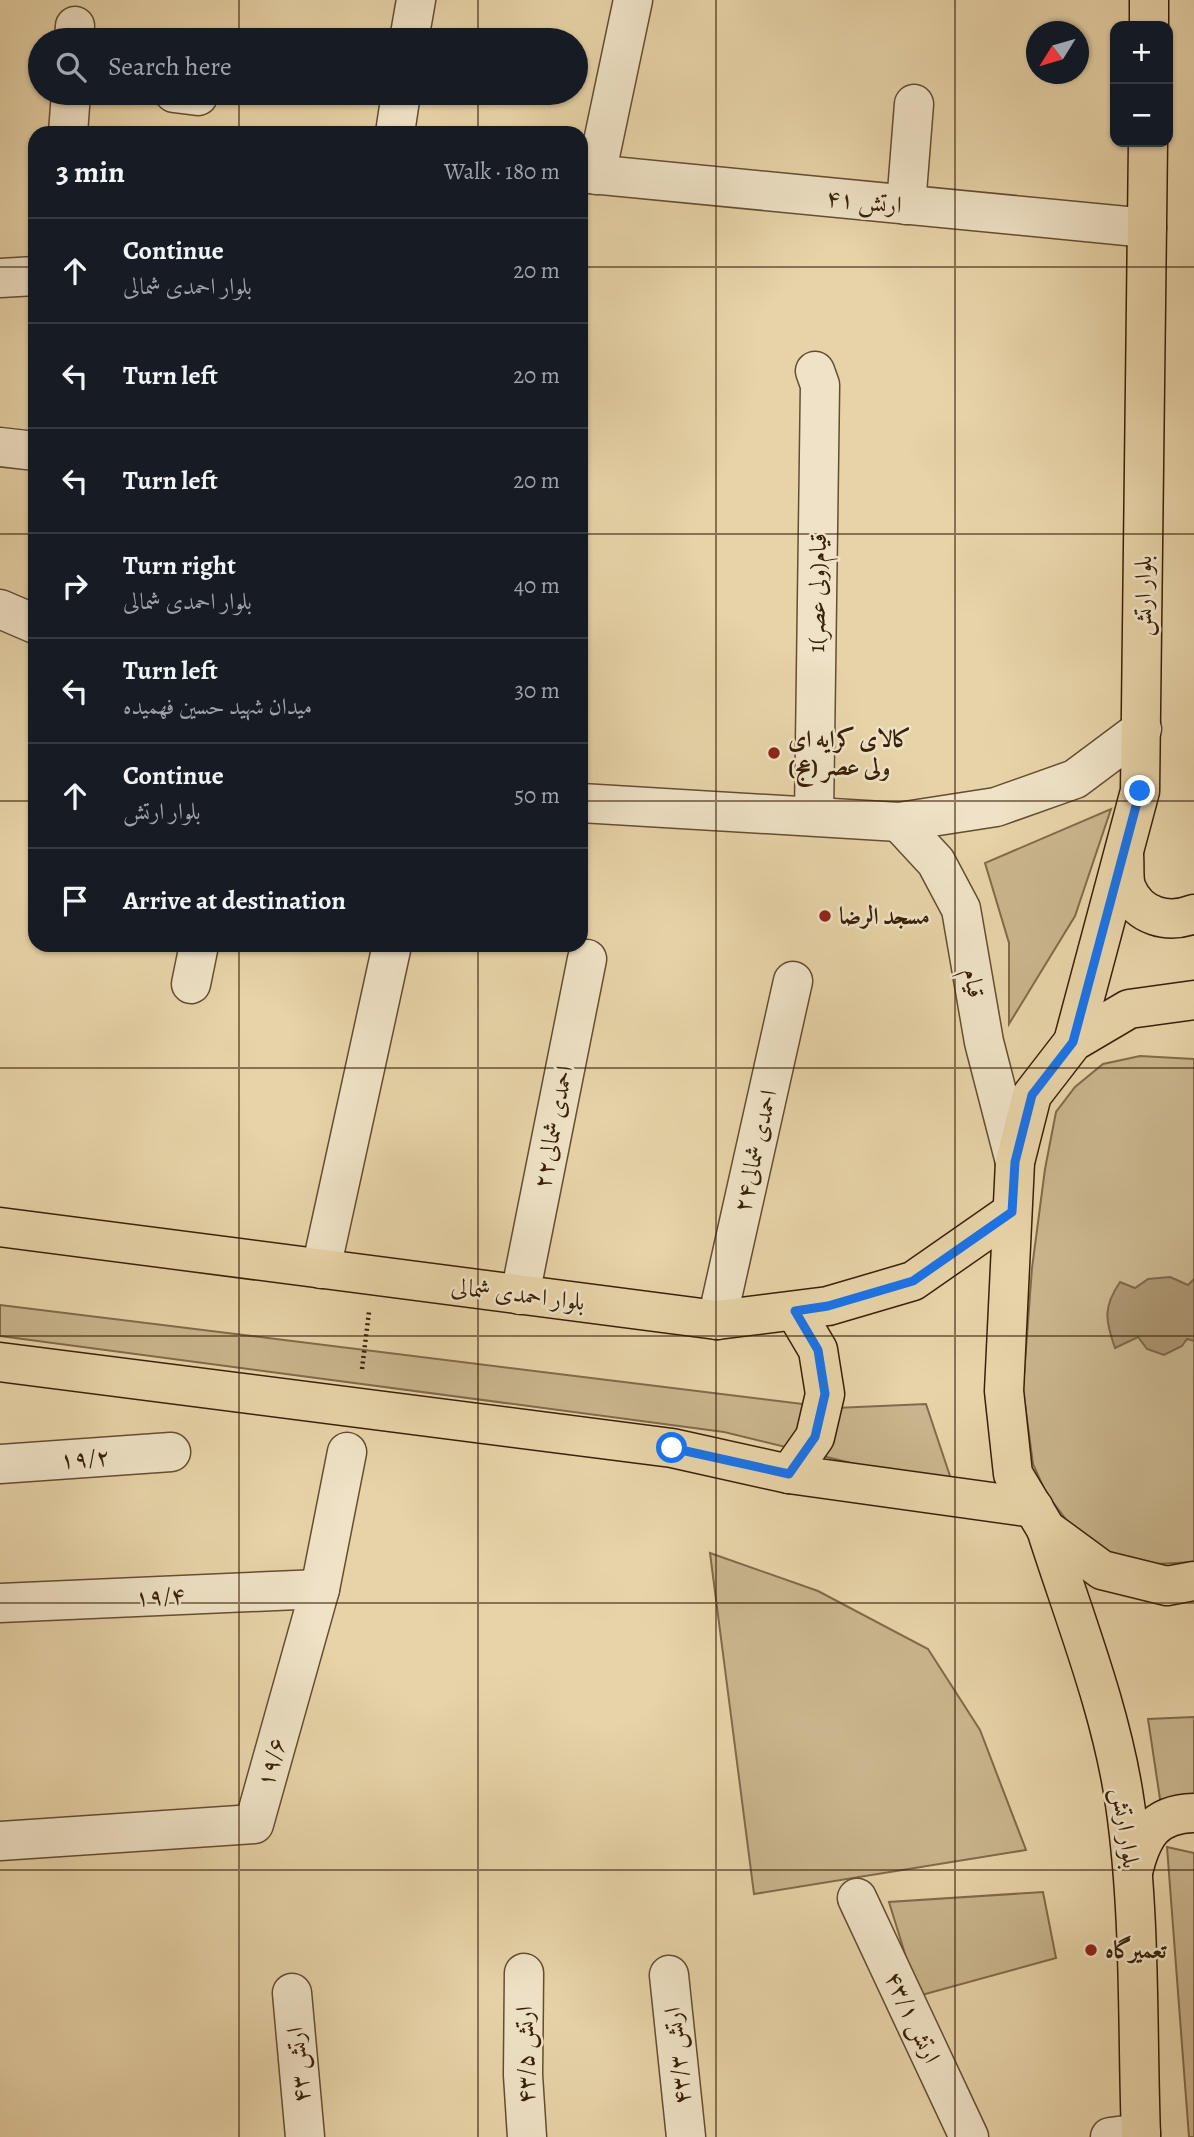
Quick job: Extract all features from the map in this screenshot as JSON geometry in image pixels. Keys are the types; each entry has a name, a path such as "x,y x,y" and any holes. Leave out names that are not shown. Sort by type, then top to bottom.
{"main road":[{"path":"1149,0 1149,21"},
{"name":"بلوار ارتش","path":"1073,1042 1140,791 1148,147"},
{"path":"1124,846 1126,888 1138,906 1156,917 1177,921 1194,915"},
{"path":"1194,1000 1129,1009 1073,1042 1032,1095 1015,1162 1004,1391 1013,1474 1040,1519 1102,1570 1167,1586 1194,1581"},
{"name":"بلوار احمدی شمالی","path":"1,1220 321,1269 717,1320 828,1306 913,1281 1012,1212"},
{"path":"789,1474 815,1437 825,1394 818,1350 795,1311"},
{"path":"0,1362 672,1448 789,1474 1040,1519"},
{"name":"بلوار ارتش","path":"1040,1519 1108,1725 1125,1801 1133,1872 1131,2136"},
{"path":"1133,1872 1140,1843 1155,1825 1173,1814 1194,1813"}],"street":[{"path":"411,28 416,0"},
{"path":"589,174 633,0"},
{"path":"906,205 914,104"},
{"path":"69,126 70,105"},
{"path":"395,126 399,105"},
{"name":"ارتش ۴۱","path":"589,174 1147,228"},
{"path":"0,278 28,276"},
{"name":"قیام(ولی عصر)1","path":"814,815 820,385 816,371"},
{"path":"0,447 28,450"},
{"path":"0,609 28,621"},
{"path":"588,803 899,822 996,807 1075,779 1142,729"},
{"name":"قیام","path":"899,822 936,862 961,909 985,1042 1015,1162"},
{"path":"191,984 198,952"},
{"path":"321,1269 390,952"},
{"name":"احمدی شمالی۲۲","path":"520,1295 587,959"},
{"name":"احمدی شمالی۲۴","path":"717,1320 793,981"},
{"name":"۱۹/۲","path":"0,1464 171,1452"},
{"name":"۱۹/۶","path":"0,1841 254,1824 320,1589 347,1452"},
{"name":"۱۹/۴","path":"0,1603 320,1589"},
{"name":"ارتش ۴۳/۱","path":"857,1898 969,2137"},
{"name":"ارتش ۴۳/۵","path":"524,1973 523,2075 527,2137"},
{"name":"ارتش ۴۳/۳","path":"669,1975 686,2137"},
{"name":"ارتش ۴۳","path":"292,1993 304,2137"}],"path":[{"path":"357,1406 374,1276"}],"shaded area":[{"path":"1111,809 1075,916 1009,1024 1009,943 985,863"},
{"path":"1140,1056 1194,1059 1194,1562 1156,1564 1108,1553 1068,1522 1046,1493 1033,1464 1023,1389 1032,1268 1045,1169 1056,1112 1075,1087 1103,1064"},
{"path":"1170,1277 1188,1285 1194,1279 1194,1341 1187,1339 1182,1346 1164,1355 1147,1349 1138,1337 1115,1348 1107,1314 1114,1291 1120,1282 1135,1288 1148,1279"},
{"path":"0,1305 835,1408 926,1404 954,1488 724,1432 0,1336"},
{"path":"710,1553 818,1591 928,1649 980,1730 1026,1850 754,1894"},
{"path":"1194,1717 1194,1803 1160,1799 1148,1719"},
{"path":"1167,1847 1194,1853 1194,2137 1189,2137"},
{"path":"1043,1892 1056,1958 918,1996 889,1902"}],"place":[{"name":"کالای کرایه ای ولی عصر (عج)","path":"774,753"},
{"name":"مسجد الرضا","path":"825,916"},
{"name":"تعمیرگاه","path":"1091,1950"}],"route":[{"path":"672,1448 789,1474 815,1437 825,1394 818,1350 795,1311 828,1306 913,1281 1012,1212 1015,1162 1032,1095 1073,1042 1140,791"}]}
